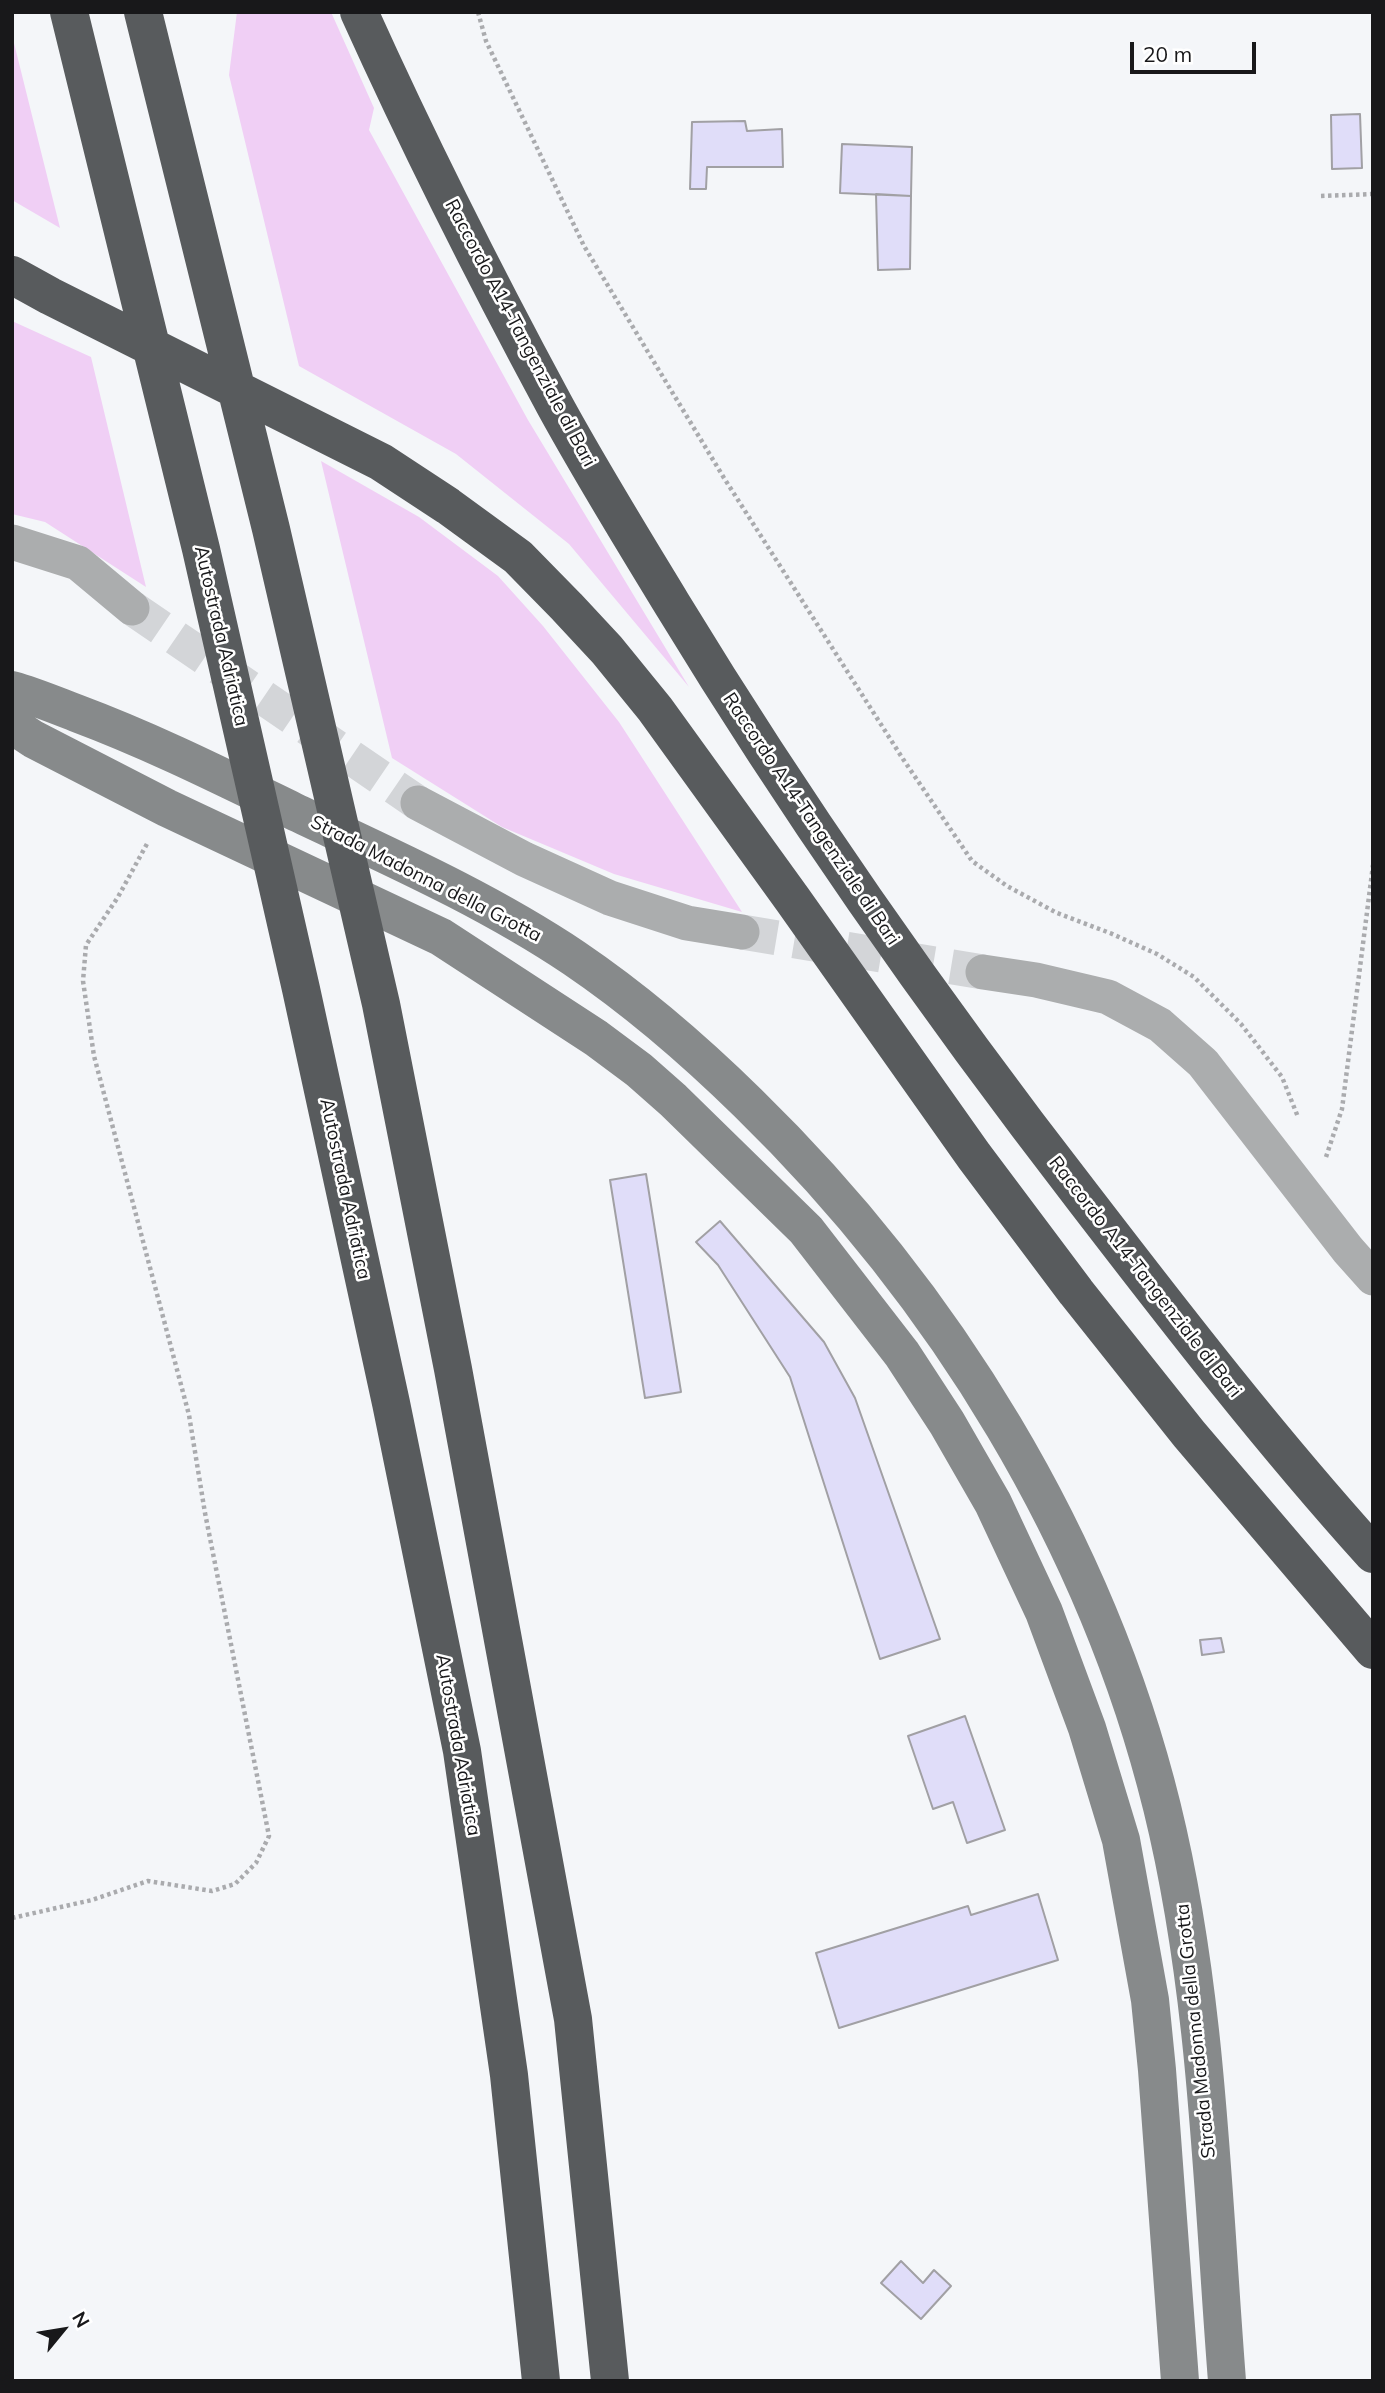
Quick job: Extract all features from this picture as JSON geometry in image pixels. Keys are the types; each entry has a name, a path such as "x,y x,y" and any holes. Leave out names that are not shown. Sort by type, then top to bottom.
{"highway":[{"name":"Autostrada Adriatica","path":"69,12 201,549 301,989 391,1403 462,1751 509,2075 541,2381"},
{"path":"143,12 271,529 381,1004 453,1369 573,2019 610,2381"},
{"name":"Raccordo A14-Tangenziale di Bari","path":"359,12 400,102 555,406 626,528 748,726 934,1000 1019,1115 1200,1350 1323,1499 1373,1554"},
{"path":"12,275 381,462 449,506 518,558 567,607 615,660 694,762 974,1156 1076,1292 1189,1434 1373,1650"}],"main road":[{"name":"Strada Madonna della Grotta","path":"12,690 140,737 433,878 538,935 576,959 666,1028 723,1078 849,1208 920,1301 981,1389 1055,1522 1106,1634 1132,1703 1161,1803 1184,1901 1194,1973 1227,2381"},
{"path":"12,725 33,739 167,807 441,937 564,1016 639,1070 732,1156 806,1230 887,1333 940,1412 993,1503 1044,1612 1087,1728 1121,1840 1150,2000 1180,2381"}],"street":[{"path":"12,541 78,563 132,608"},
{"path":"418,803 524,859 610,898 687,923 742,932"},
{"path":"983,972 1036,979 1108,997 1160,1026 1203,1063 1348,1250 1373,1278"}],"path":[{"path":"478,12 486,41 584,246 724,478 972,862 1007,887 1057,914 1157,954 1194,977 1241,1024 1282,1077 1298,1120"},
{"path":"1321,196 1373,194"},
{"path":"12,1918 92,1900 148,1881 212,1891 235,1884 256,1863 269,1836 205,1513 189,1415 94,1056 83,981 86,945 118,897 167,807"},
{"path":"1300,1186 1326,1157 1342,1109 1373,865"},
{"path":"1319,1148 1326,1157"}],"shaded area":[{"path":"237,12 331,12 374,108 369,130 528,420 689,687 569,544 456,454 299,366 229,75"},
{"path":"12,35 60,228 12,200"},
{"path":"12,321 91,357 146,587 45,522 12,514"},
{"path":"321,461 419,517 498,576 543,626 619,722 742,912 614,874 502,827 392,758"}],"building":[{"path":"1360,114 1362,168 1332,169 1331,115"},
{"path":"745,121 747,131 782,129 783,167 707,167 706,189 690,189 692,122"},
{"path":"842,144 912,147 911,196 840,193"},
{"path":"876,194 911,196 910,269 878,270"},
{"path":"646,1174 681,1392 645,1398 610,1180"},
{"path":"720,1221 824,1342 855,1398 940,1639 880,1659 790,1377 718,1265 696,1242"},
{"path":"1221,1638 1224,1652 1202,1655 1200,1640"},
{"path":"965,1716 1005,1830 967,1843 953,1802 933,1809 908,1736"},
{"path":"1038,1894 1058,1960 839,2028 816,1953 968,1906 971,1915"},
{"path":"901,2261 923,2283 934,2270 951,2286 921,2319 881,2283"}],"tunnel":[{"path":"132,608 418,803"},
{"path":"742,932 983,972"}]}
